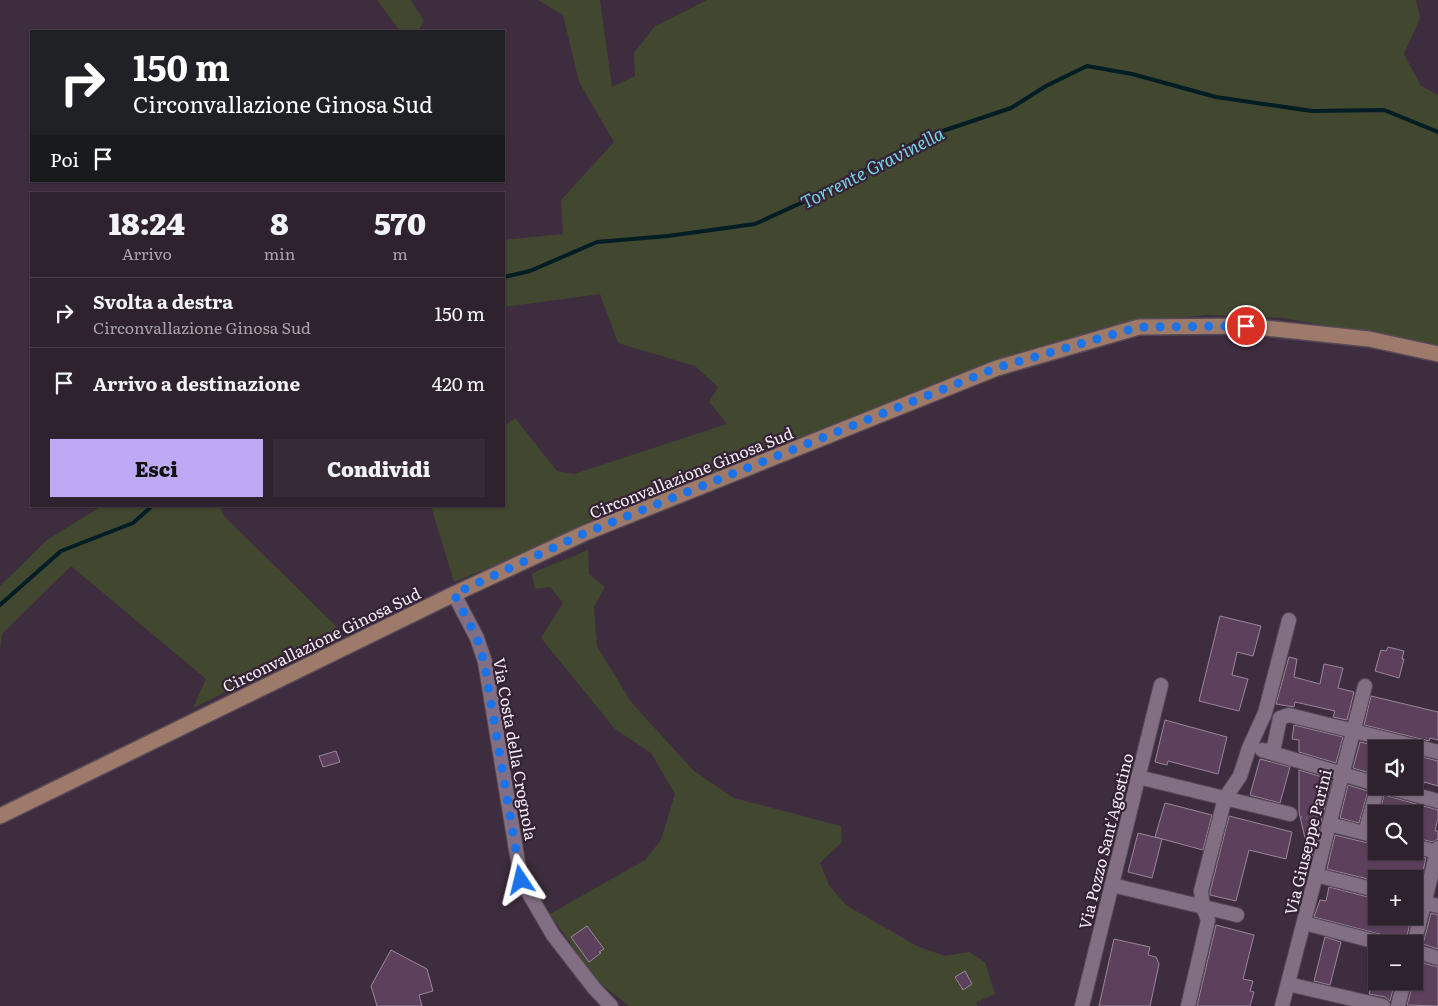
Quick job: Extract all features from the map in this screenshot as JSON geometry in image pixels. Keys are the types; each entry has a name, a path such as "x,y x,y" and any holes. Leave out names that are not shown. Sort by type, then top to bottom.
{"main road":[{"name":"Circonvallazione Ginosa Sud","path":"0,816 454,594 585,533 996,368 1139,327 1246,326 1369,339 1438,354"}],"street":[{"name":"Via Costa della Crognola","path":"454,594 477,638 484,662 521,880 553,935 594,988 611,1006"},
{"path":"1188,1006 1208,920 1203,906 1201,891 1225,798 1240,776 1249,748 1265,713 1289,620"},
{"name":"Via Pozzo Sant'Agostino","path":"1082,1006 1161,685"},
{"name":"Via Giuseppe Parini","path":"1282,1006 1365,686"},
{"path":"1268,751 1274,747 1280,718 1289,715 1438,752"},
{"path":"1249,748 1268,751 1368,782"},
{"path":"1138,777 1290,814"},
{"path":"1416,795 1438,801"},
{"path":"1329,824 1368,834"},
{"path":"1423,848 1437,850 1423,890"},
{"path":"1316,875 1368,888"},
{"path":"1112,885 1237,915"},
{"path":"1423,902 1438,906"},
{"path":"1304,923 1368,940"},
{"path":"1423,954 1438,958"},
{"path":"1288,984 1383,1006"},
{"path":"1398,1006 1402,990"}],"path":[{"path":"1290,814 1329,824"}],"green space":[{"path":"377,0 411,0 424,21 419,30 399,30"},
{"path":"538,0 600,0 612,87 635,76 634,53 654,27 707,0 1416,0 1420,18 1404,54 1421,86 1438,95 1438,347 1283,318 1207,315 1121,324 992,364 454,582 431,507 505,507 505,425 515,418 557,471 574,474 727,424 709,402 718,387 695,366 618,343 600,294 505,307 505,240 563,234 561,200 614,142 579,82 563,15"},
{"path":"100,507 220,507 224,516 344,634 193,708 206,679 71,566 2,634 0,651 0,586 47,540"},
{"path":"588,550 589,574 605,587 594,607 597,646 631,702 694,771 734,798 841,826 842,842 820,863 829,885 846,905 917,946 945,956 969,952 985,962 995,994 977,1002 977,1006 629,1006 596,980 550,914 645,860 661,840 675,794 651,753 615,729 541,638 563,603 550,587 535,589 532,573"}],"building":[{"path":"1220,616 1261,626 1253,656 1237,652 1232,675 1248,679 1239,711 1199,701"},
{"path":"1388,647 1404,651 1399,678 1375,671 1381,650 1386,651"},
{"path":"1289,657 1297,659 1294,677 1320,684 1324,664 1343,668 1338,688 1354,692 1347,720 1333,717 1335,711 1295,702 1294,707 1276,704"},
{"path":"1371,696 1438,712 1438,740 1430,738 1429,741 1364,725"},
{"path":"1165,720 1227,737 1218,774 1168,761 1167,765 1155,762"},
{"path":"1294,725 1343,737 1336,763 1299,752 1299,740 1292,739"},
{"path":"1360,742 1368,744 1368,773 1353,768"},
{"path":"336,751 340,762 323,767 319,756"},
{"path":"1423,757 1438,761 1438,786 1424,782 1423,788"},
{"path":"1260,759 1290,767 1280,803 1250,795"},
{"path":"1299,770 1332,780 1311,860 1299,812"},
{"path":"1348,785 1368,791 1359,823 1340,818"},
{"path":"1384,795 1420,805 1381,805"},
{"path":"1165,803 1212,815 1203,850 1155,837"},
{"path":"1423,806 1438,810 1435,831 1438,831 1438,839 1432,842 1423,840"},
{"path":"1229,816 1292,832 1286,859 1249,850 1236,901 1210,895"},
{"path":"1138,833 1162,839 1152,878 1128,872"},
{"path":"1335,835 1368,843 1368,860 1423,860 1423,857 1426,858 1423,871 1368,870 1368,879 1327,869"},
{"path":"1329,887 1368,897 1368,925 1410,925 1407,935 1383,935 1314,917 1320,900 1326,901"},
{"path":"1431,913 1438,915 1438,949 1423,944"},
{"path":"1216,925 1254,935 1243,979 1253,981 1250,991 1254,992 1250,1006 1197,1006"},
{"path":"587,926 604,949 589,962 571,937"},
{"path":"1325,937 1341,942 1330,985 1314,981"},
{"path":"1114,939 1150,947 1148,955 1156,957 1159,964 1150,1006 1099,1006"},
{"path":"391,950 427,969 433,991 419,995 422,1006 377,1006 371,986"},
{"path":"1423,963 1438,967 1438,1006 1407,1005 1411,990 1423,990"},
{"path":"965,971 972,984 963,990 955,977"},
{"path":"1370,990 1393,990 1390,1001 1385,997 1369,994"}],"waterway":[{"name":"Torrente Gravinella","path":"505,277 530,271 597,242 668,236 755,224 825,192 925,137 1011,108 1046,86 1087,66 1132,74 1216,97 1312,111 1384,110 1438,132"},
{"name":"Torrente Gravinella","path":"0,605 61,551 133,523 151,507"}],"route":[{"path":"521,880 484,662 477,638 454,594 585,533 996,368 1139,327 1246,326"}]}
